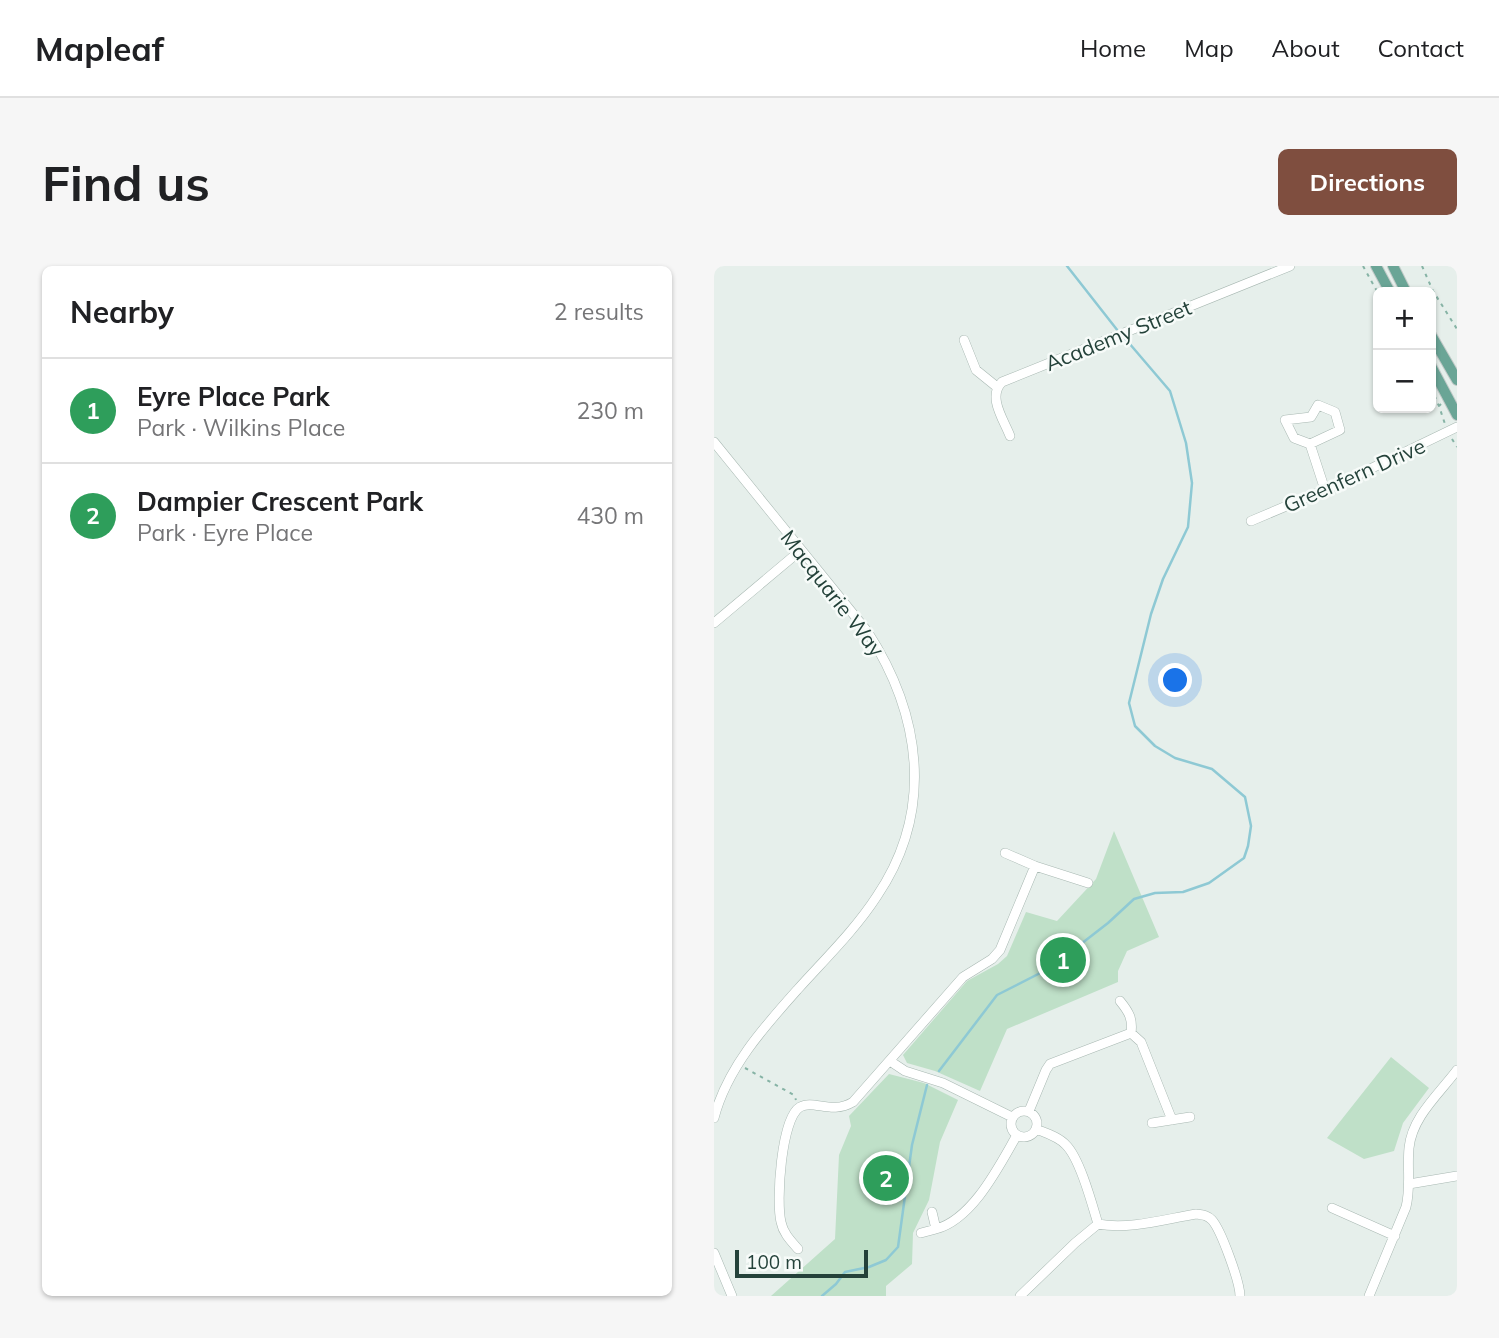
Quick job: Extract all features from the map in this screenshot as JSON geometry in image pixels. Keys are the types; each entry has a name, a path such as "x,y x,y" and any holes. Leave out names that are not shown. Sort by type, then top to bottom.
{"main road":[{"path":"1376,266 1388,287"},
{"path":"1393,266 1404,287"},
{"path":"1436,344 1457,380"},
{"path":"1436,375 1457,415"}],"street":[{"name":"Academy Street","path":"997,387 1002,382 1290,266"},
{"path":"964,340 976,370 997,387 996,400 1010,436"},
{"path":"1318,405 1335,412 1340,430 1310,444 1294,438 1285,420 1311,418 1318,405"},
{"name":"Greenfern Drive","path":"1251,521 1325,490 1457,427"},
{"name":"Macquarie Way","path":"714,442 867,631 894,677 911,728 914,752 913,805 908,829 879,894 866,913 761,1031 725,1087 714,1118"},
{"path":"1310,444 1325,490"},
{"path":"714,623 801,550"},
{"path":"1005,853 1088,883"},
{"path":"798,1249 780,1222 779,1178 790,1119 800,1107 808,1105 835,1109 853,1102 963,977 992,959 1000,950 1035,866"},
{"path":"1120,1001 1130,1014 1131,1033"},
{"path":"1029,1111 1050,1064 1131,1033"},
{"path":"1131,1033 1141,1042 1172,1120"},
{"path":"890,1061 905,1071 943,1083 1012,1118"},
{"path":"1369,1296 1406,1208 1411,1136 1419,1119 1457,1070"},
{"path":"1029,1111 1037,1121 1036,1129 1026,1137 1017,1135 1011,1125 1012,1118 1018,1112 1029,1111"},
{"path":"1152,1123 1190,1117"},
{"path":"1036,1129 1066,1145 1090,1195 1098,1224"},
{"path":"921,1233 950,1225 985,1189 1017,1135"},
{"path":"1409,1184 1457,1176"},
{"path":"1332,1208 1395,1236"},
{"path":"932,1212 936,1229"},
{"path":"1098,1224 1112,1227 1196,1214 1207,1216 1215,1223 1239,1282 1240,1296"},
{"path":"1020,1296 1098,1224"},
{"path":"714,1252 732,1296"}],"path":[{"path":"1363,266 1375,287"},
{"path":"1422,266 1433,291 1457,329"},
{"path":"1436,399 1439,406"},
{"path":"739,1064 794,1095 800,1107"}],"green space":[{"path":"1114,831 1159,937 1127,951 1118,971 1118,982 1007,1029 980,1091 935,1071 907,1063 903,1055 967,981 1007,956 1026,912 1057,921 1096,879"},
{"path":"1391,1057 1429,1088 1403,1123 1394,1151 1364,1159 1327,1138"},
{"path":"889,1074 924,1083 958,1100 940,1142 929,1200 913,1233 912,1264 886,1286 886,1296 771,1296 835,1239 839,1155 851,1126 849,1116"}],"waterway":[{"path":"1067,266 1118,331"},
{"path":"939,1071 997,995 1050,968 1134,899 1155,893 1183,892 1209,883 1244,858 1248,846 1251,826 1245,797 1212,769 1175,758 1155,746 1135,726 1129,703 1151,614 1163,579 1188,527 1192,483 1186,443 1170,391 1123,336"},
{"path":"822,1296 845,1272 886,1260 898,1247 912,1145 927,1085"}],"place":[{"name":"Eyre Place Park","path":"1063,960"},
{"name":"Dampier Crescent Park","path":"886,1178"}]}
